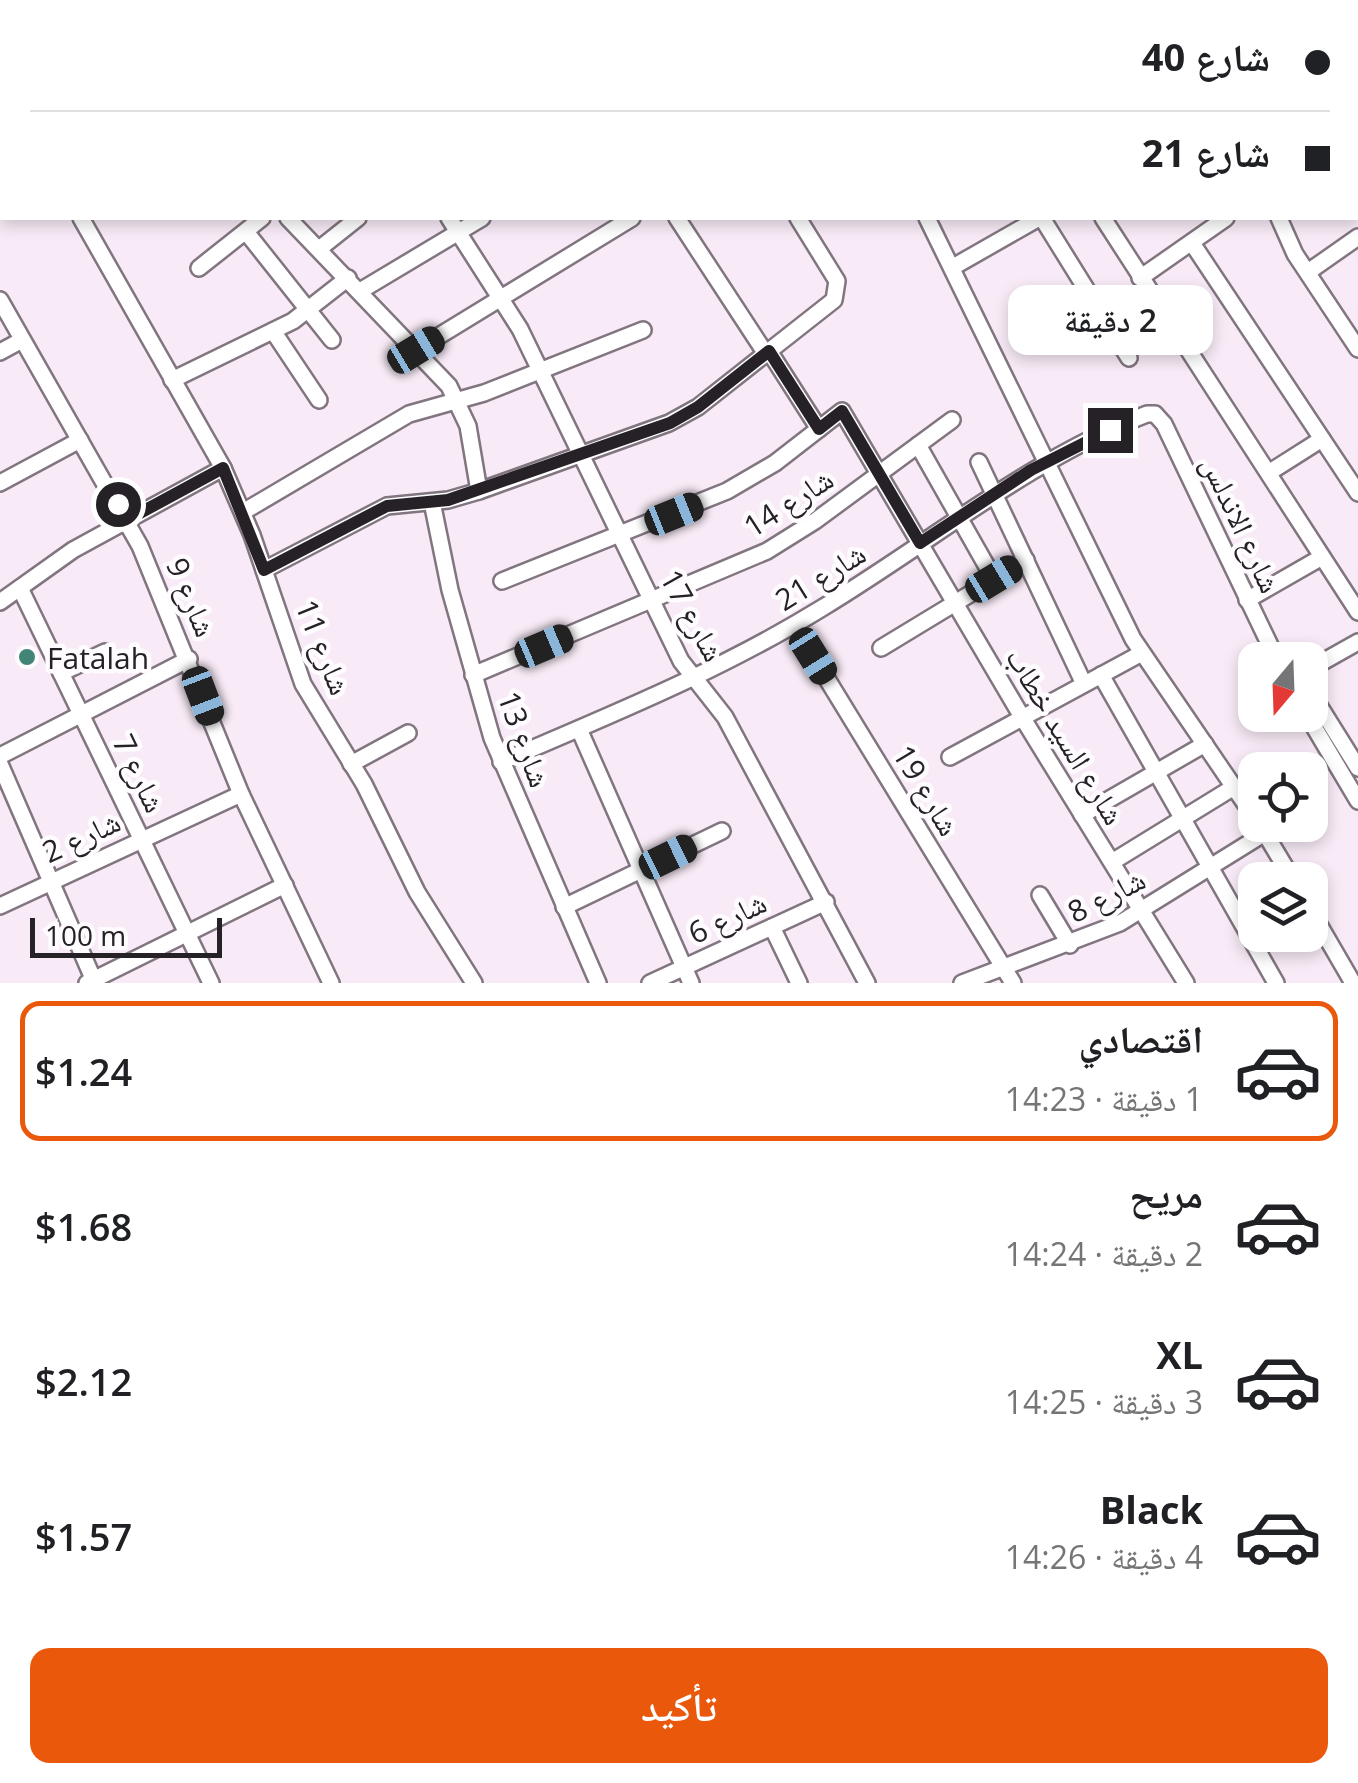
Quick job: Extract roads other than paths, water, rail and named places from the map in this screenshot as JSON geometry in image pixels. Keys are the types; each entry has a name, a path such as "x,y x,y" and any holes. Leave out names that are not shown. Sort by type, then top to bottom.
{"street":[{"name":"شارع 11","path":"81,220 223,468 244,512 303,684 351,764 417,892 474,983"},
{"path":"199,268 260,220"},
{"path":"290,220 360,290 458,400 470,436 478,491"},
{"path":"319,249 355,220"},
{"path":"416,350 629,220"},
{"path":"502,581 727,491 819,429 679,220"},
{"path":"264,570 387,506 432,502 478,491 684,416 837,294 836,282 799,220"},
{"path":"928,220 1044,463 1142,653 1238,793"},
{"path":"953,267 1036,220"},
{"path":"1041,220 1129,358"},
{"path":"1104,220 1358,612"},
{"path":"1140,278 1223,220"},
{"path":"1280,220 1308,272 1355,339"},
{"path":"360,290 454,224"},
{"name":"شارع 17","path":"454,224 502,298 680,662 726,718 867,983"},
{"path":"247,233 312,309 332,340"},
{"path":"1308,272 1358,237"},
{"path":"1192,243 1358,492"},
{"path":"172,380 312,309 348,278"},
{"name":"شارع 9","path":"0,300 127,520 241,794 329,979"},
{"path":"244,512 409,414 458,400 643,330"},
{"path":"273,331 319,400"},
{"path":"0,352 22,340"},
{"name":"شارع السيد خطاب","path":"819,429 842,411 1022,717 1186,983"},
{"name":"شارع 21","path":"501,762 694,678 794,625 1044,463 1142,416 1155,414"},
{"name":"شارع الاندلس","path":"1155,414 1164,424 1268,642"},
{"name":"شارع 14","path":"473,675 767,550 952,420"},
{"path":"1270,472 1322,438"},
{"path":"0,483 80,440"},
{"path":"918,445 994,579"},
{"path":"979,462 1084,684"},
{"path":"0,602 127,520 223,468"},
{"name":"شارع 13","path":"432,502 473,675 501,762 598,983"},
{"path":"1247,600 1322,557"},
{"path":"881,648 1026,560"},
{"name":"شارع 7","path":"20,588 210,983"},
{"name":"شارع 19","path":"794,625 1009,976"},
{"path":"1328,659 1358,642"},
{"path":"61,672 106,652"},
{"path":"950,757 1142,653"},
{"path":"0,756 188,659"},
{"path":"1101,675 1276,983"},
{"path":"579,729 687,975"},
{"path":"1328,730 1343,742 1358,768"},
{"path":"1323,732 1358,801"},
{"path":"351,764 408,733"},
{"path":"1343,742 1358,734"},
{"path":"1082,815 1205,744"},
{"path":"0,764 92,982 285,885"},
{"path":"1112,862 1234,787"},
{"name":"شارع 2","path":"0,906 241,794"},
{"path":"564,907 722,831"},
{"name":"شارع 8","path":"962,983 1009,976 1142,911 1245,842"},
{"path":"1040,895 1070,945"},
{"name":"شارع 6","path":"650,983 687,975 826,902"},
{"path":"772,927 799,983"},
{"path":"1328,941 1352,983"},
{"path":"311,983 329,979"}],"place":[{"name":"Fatalah","path":"27,657"}]}
